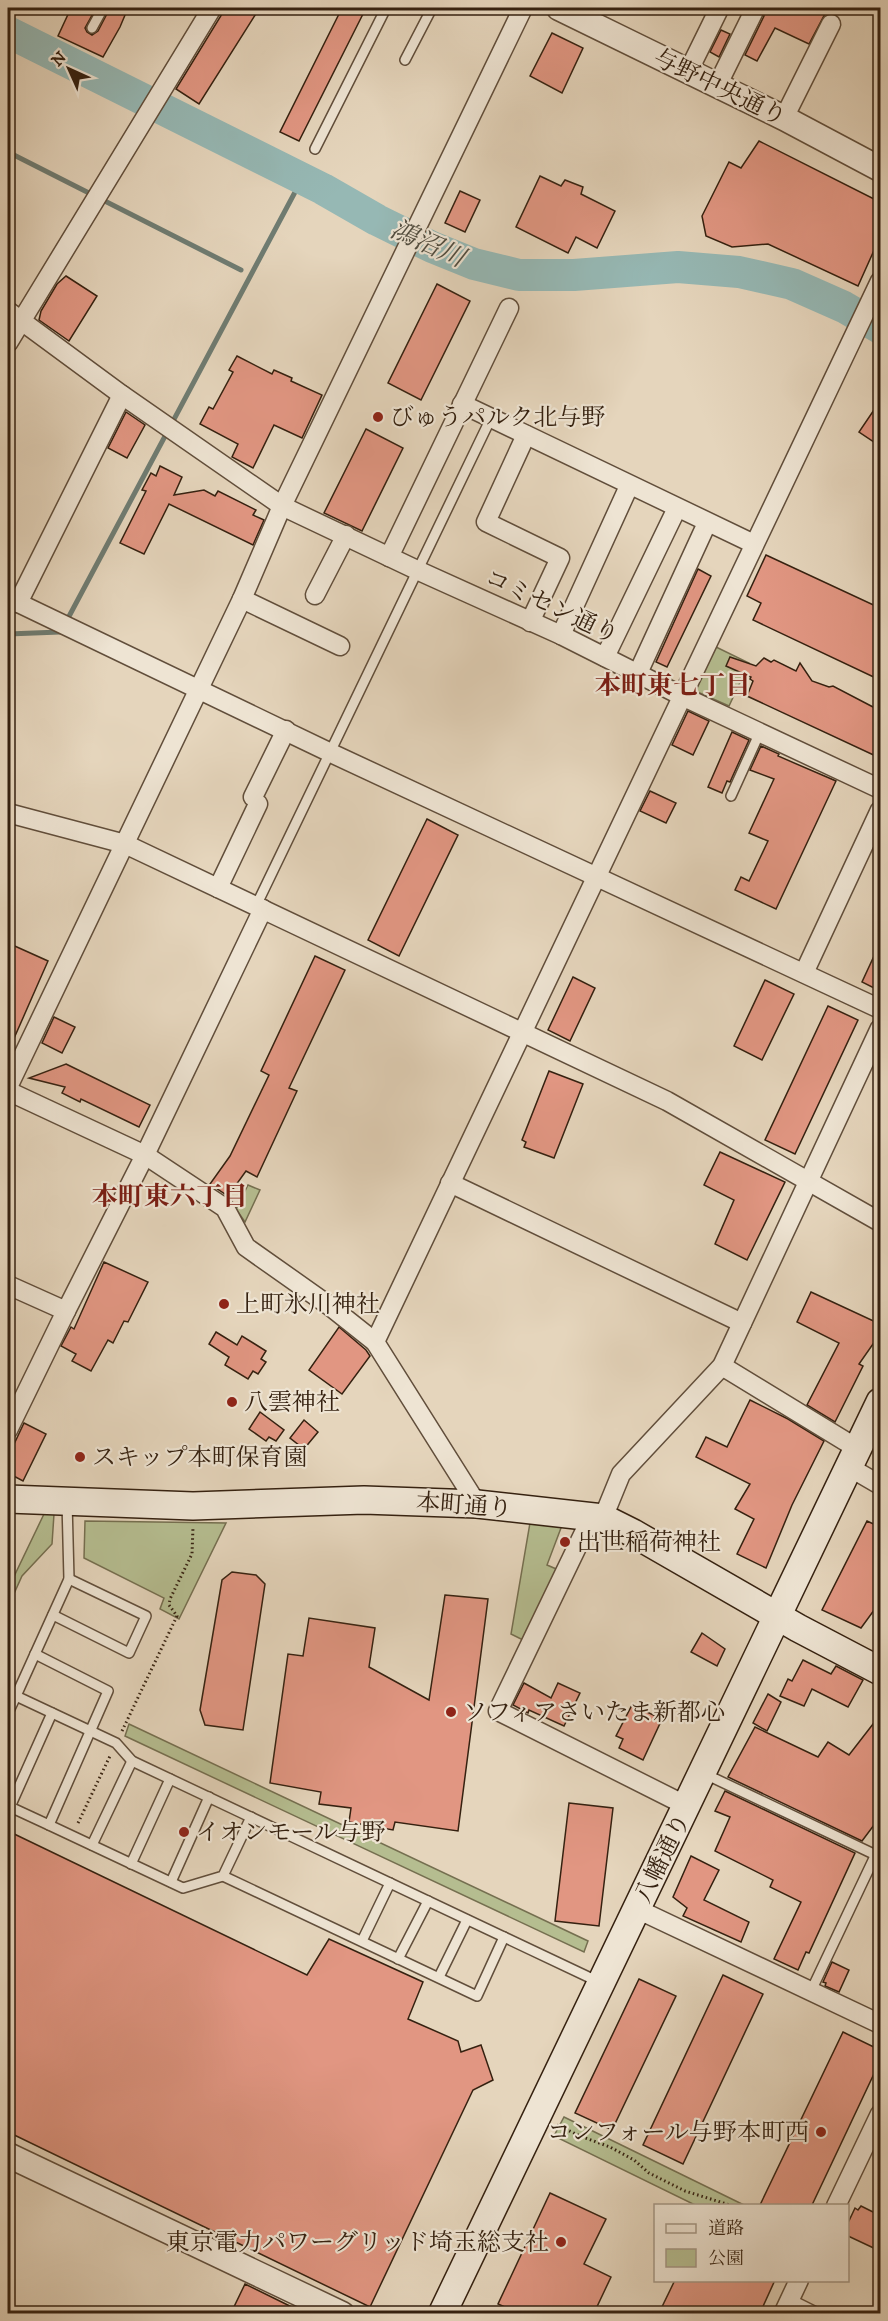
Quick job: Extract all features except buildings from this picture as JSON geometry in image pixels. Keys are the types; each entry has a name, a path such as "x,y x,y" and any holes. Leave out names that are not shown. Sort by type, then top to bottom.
{"main road":[{"name":"八幡通り","path":"442,2313 880,1402"},
{"name":"本町通り","path":"8,1499 193,1506 364,1500 477,1504 597,1517 633,1533 880,1671"}],"street":[{"path":"8,343 14,316 212,8"},
{"path":"477,1504 375,1342 331,1307 246,1247 225,1208 145,1155 8,1089 242,599 282,506 522,8"},
{"name":"与野中央通り","path":"559,8 718,84 880,169"},
{"path":"689,70 718,11"},
{"path":"718,84 754,11"},
{"path":"784,118 831,24"},
{"path":"375,1342 521,1033 684,697 754,544 880,281"},
{"path":"389,557 509,308"},
{"name":"コミセン通り","path":"14,316 122,395 282,506 561,635 684,697 880,789"},
{"path":"122,395 13,601 331,753 597,875 880,1009"},
{"path":"462,404 754,544"},
{"path":"526,435 486,522 560,558 530,622"},
{"path":"561,635 629,486"},
{"path":"605,657 677,508"},
{"path":"638,673 707,523"},
{"path":"315,595 346,535"},
{"path":"242,599 340,646"},
{"path":"218,888 286,730"},
{"path":"804,973 880,810"},
{"path":"8,813 125,844 667,1101 808,1179 880,1222"},
{"path":"8,1430 145,1155 260,908"},
{"path":"687,1806 498,1711 621,1474 722,1366 880,1028"},
{"path":"450,1183 742,1323"},
{"path":"8,1285 66,1311"},
{"path":"722,1366 853,1458 880,1485"},
{"path":"637,1909 880,2024"},
{"path":"836,2204 880,2114"},
{"path":"8,2155 342,2313"},
{"path":"787,2306 798,2282"}],"lane":[{"path":"92,28 103,8"},
{"path":"315,149 386,8"},
{"path":"405,60 432,8"},
{"path":"260,908 331,753 491,418"},
{"path":"731,796 760,732"},
{"path":"8,1713 69,1579 67,1502"},
{"path":"53,1615 129,1653 146,1616 69,1579"},
{"path":"35,1654 108,1691 49,1826"},
{"path":"16,1696 116,1743 132,1761 601,1983"},
{"path":"52,1713 9,1807 183,1888 223,1876 477,1996 504,1937"},
{"path":"92,1845 132,1761"},
{"path":"702,1773 878,1855 811,1991"},
{"path":"131,1864 170,1779"},
{"path":"171,1882 209,1797"},
{"path":"223,1876 251,1817"},
{"path":"362,1941 390,1883"},
{"path":"398,1959 428,1901"},
{"path":"439,1977 467,1920"},
{"path":"787,2306 820,2313"}],"path":[{"path":"72,1836 177,1617 169,1605 192,1554 193,1506"},
{"path":"555,2124 610,2147 634,2160 649,2173 685,2191 730,2204"}],"green space":[{"path":"714,646 749,663 729,706 693,690"},
{"path":"248,1185 260,1190 245,1222 236,1209"},
{"path":"44,1514 54,1514 52,1544 22,1576 8,1607 8,1589"},
{"path":"531,1517 564,1520 547,1565 561,1571 527,1642 511,1634"},
{"path":"85,1521 226,1523 179,1619 160,1609 164,1598 84,1558"},
{"path":"129,1724 588,1941 584,1952 125,1736"},
{"path":"564,2117 742,2204 693,2204 554,2136"}],"waterway":[{"name":"鴻沼川","path":"8,32 323,189 377,220 432,247 474,264 519,275 574,275 678,267 739,272 792,284 844,307 880,328"},
{"path":"8,152 241,270"},
{"path":"66,622 302,179"},
{"path":"8,634 60,632 62,630"}],"place":[{"name":"びゅうパルク北与野","path":"378,417"},
{"name":"上町氷川神社","path":"224,1304"},
{"name":"八雲神社","path":"232,1402"},
{"name":"スキップ本町保育園","path":"80,1457"},
{"name":"出世稲荷神社","path":"565,1542"},
{"name":"ソフィアさいたま新都心","path":"451,1712"},
{"name":"イオンモール与野","path":"184,1832"},
{"name":"コンフォール与野本町西","path":"821,2132"},
{"name":"東京電力パワーグリッド埼玉総支社","path":"561,2242"}],"district":[{"name":"本町東七丁目","path":"673,685"},
{"name":"本町東六丁目","path":"170,1196"}]}
